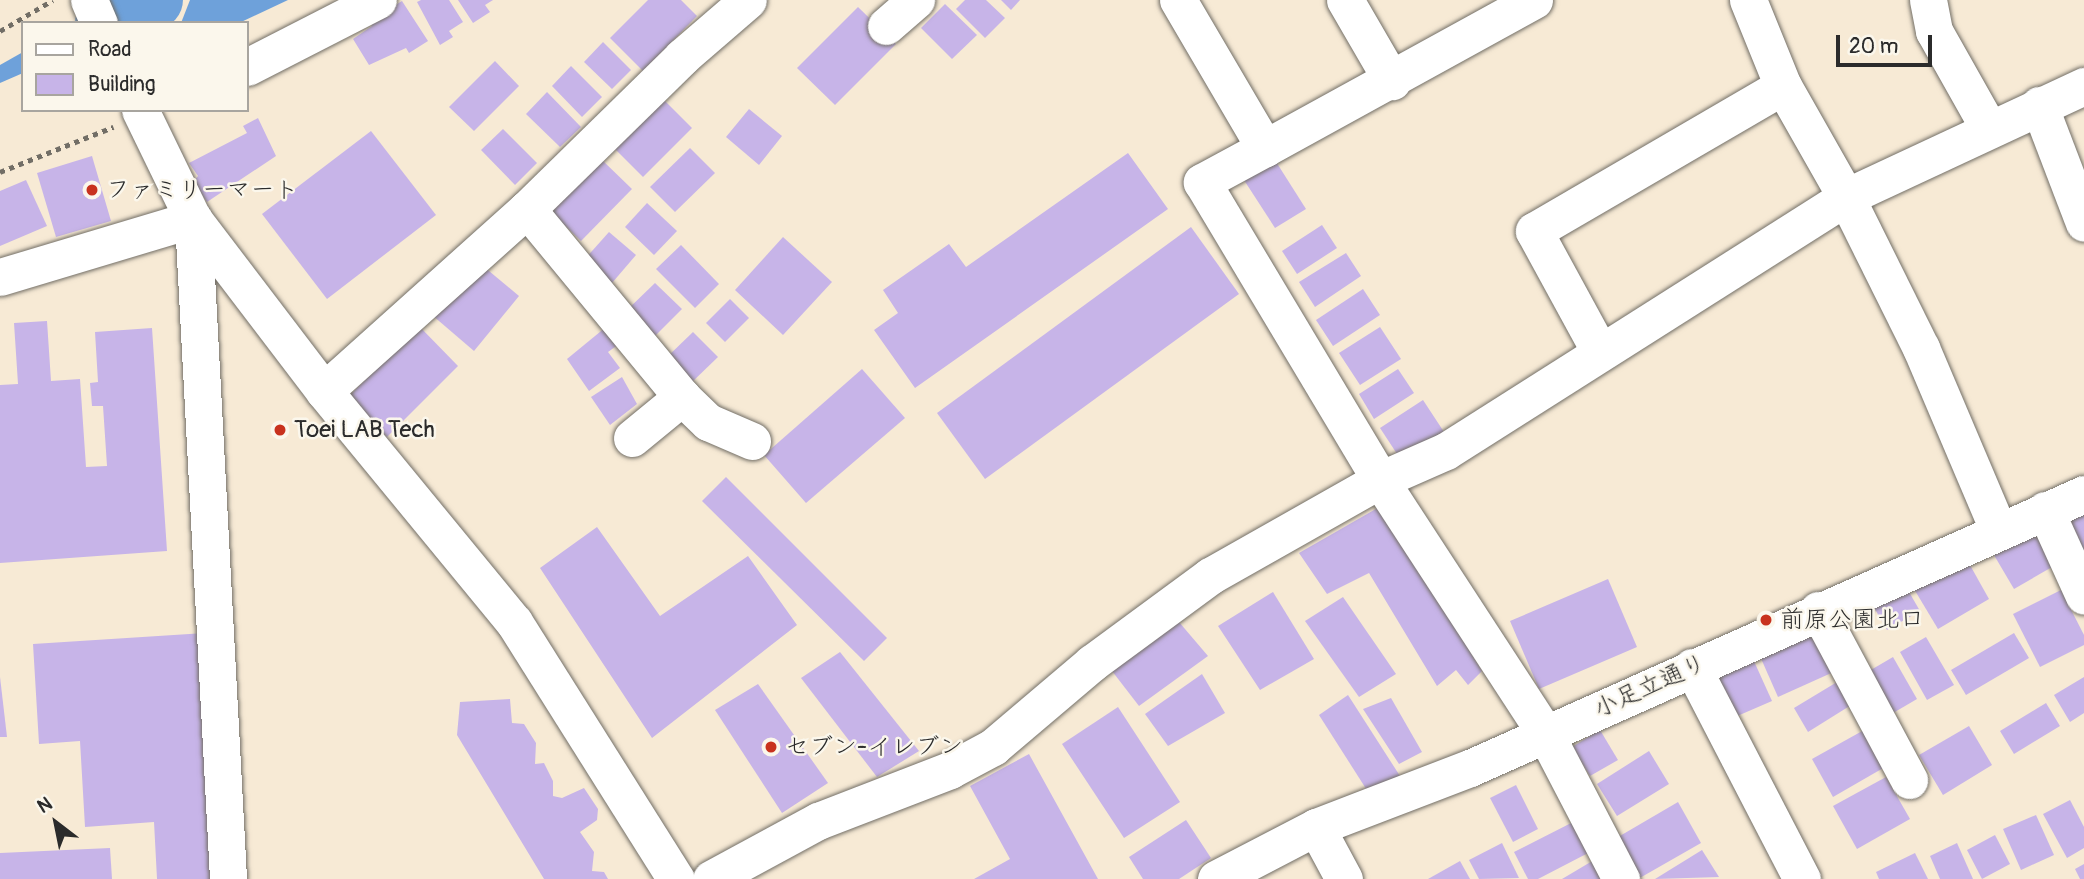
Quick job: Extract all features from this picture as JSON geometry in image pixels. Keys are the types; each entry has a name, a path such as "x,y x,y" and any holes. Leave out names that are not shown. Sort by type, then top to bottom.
{"street":[{"path":"89,0 98,21"},
{"path":"248,66 378,0"},
{"path":"324,391 527,209 682,57 748,0"},
{"path":"886,26 916,0"},
{"path":"1178,0 1265,148"},
{"path":"1345,0 1392,81"},
{"path":"1534,0 1392,81 1202,182 1380,480 1545,733 1621,879"},
{"path":"1748,0 1783,86 1846,197 1921,348 1998,529"},
{"path":"1928,0 1934,31 1989,127"},
{"path":"1600,352 1534,230 1783,86"},
{"path":"711,879 818,821 950,770 993,747 1092,663 1210,576 1380,480 1446,451 1846,197 1989,127 2084,86"},
{"path":"2039,105 2084,223"},
{"path":"147,112 192,219 324,391 514,622 676,879"},
{"path":"527,209 682,397 708,422 752,441"},
{"path":"0,277 192,219"},
{"path":"192,219 228,879"},
{"path":"632,438 682,397"},
{"name":"小足立通り","path":"1216,879 1316,827 1471,768 1998,529 2084,494"},
{"path":"2045,510 2084,596"},
{"path":"1818,610 1909,780"},
{"path":"1692,667 1802,879"},
{"path":"1316,827 1344,879"}],"path":[{"path":"0,31 53,0"},
{"path":"0,172 147,112"}],"water":[{"path":"144,0 183,0 148,12"},
{"path":"190,0 288,0 243,21 182,21"},
{"path":"21,53 21,74 0,83 0,65"}],"building":[{"path":"449,0 463,22 449,31 453,37 440,45 417,2"},
{"path":"458,0 493,0 485,5 490,12 473,23"},
{"path":"648,0 681,0 697,16 643,71 610,38"},
{"path":"965,0 986,0 1005,18 985,38 956,9"},
{"path":"1001,0 1020,0 1011,10"},
{"path":"402,1 428,41 409,53 406,48 369,65 353,39 372,26 369,21"},
{"path":"945,4 977,35 952,59 921,28"},
{"path":"858,7 896,44 835,105 797,68"},
{"path":"603,42 631,70 612,89 584,62"},
{"path":"495,61 519,86 474,131 449,107"},
{"path":"571,66 602,97 582,117 552,86"},
{"path":"547,92 581,127 560,147 526,114"},
{"path":"662,98 692,128 643,177 613,147"},
{"path":"749,109 782,136 759,165 726,137"},
{"path":"258,118 276,156 207,202 193,182 198,176 189,163 247,133 243,126"},
{"path":"503,129 537,163 515,185 481,150"},
{"path":"371,131 436,215 327,299 262,214"},
{"path":"690,148 715,173 675,212 650,187"},
{"path":"1128,153 1168,209 915,388 874,330 898,313 883,290 949,244 966,267"},
{"path":"92,156 111,221 56,237 37,173"},
{"path":"1273,157 1306,209 1275,228 1242,177"},
{"path":"601,159 632,189 581,241 550,211"},
{"path":"26,180 47,226 0,246 0,191"},
{"path":"647,203 677,231 654,255 625,227"},
{"path":"1322,225 1337,248 1297,274 1282,251"},
{"path":"1191,227 1239,294 985,479 937,413"},
{"path":"609,232 636,255 612,283 584,260"},
{"path":"783,237 832,282 783,335 735,290"},
{"path":"681,245 719,284 695,308 656,269"},
{"path":"1346,253 1361,276 1315,307 1299,282"},
{"path":"477,261 519,296 474,351 432,315"},
{"path":"655,283 682,309 653,338 626,311"},
{"path":"1363,289 1380,315 1333,346 1316,320"},
{"path":"730,299 749,318 725,342 706,323"},
{"path":"47,321 51,381 80,379 86,467 107,466 103,406 92,406 90,383 98,382 95,332 152,328 167,551 0,563 0,385 18,384 14,323"},
{"path":"419,326 458,366 387,437 348,397"},
{"path":"606,327 619,344 608,352 620,368 589,391 567,359"},
{"path":"1380,327 1401,359 1360,385 1339,353"},
{"path":"693,332 718,357 690,384 665,359"},
{"path":"862,369 905,418 806,503 764,455"},
{"path":"1398,369 1414,393 1374,419 1359,394"},
{"path":"622,377 637,404 610,425 591,397"},
{"path":"1423,400 1444,432 1401,460 1380,428"},
{"path":"726,477 887,638 864,661 702,501"},
{"path":"1381,506 1482,671 1468,685 1456,670 1437,686 1369,573 1327,594 1299,553"},
{"path":"2084,510 2084,553 2065,521"},
{"path":"2035,524 2059,563 2014,589 1991,550"},
{"path":"597,527 660,616 748,556 797,625 652,738 540,568"},
{"path":"1966,558 1989,599 1938,629 1914,589"},
{"path":"1608,579 1637,647 1539,689 1510,621"},
{"path":"1905,585 1920,611 1887,630 1872,604"},
{"path":"2061,590 2084,635 2084,645 2040,667 2013,614"},
{"path":"1273,592 1314,659 1260,690 1218,626"},
{"path":"1343,597 1396,674 1359,697 1305,621"},
{"path":"1179,622 1208,656 1139,706 1112,671"},
{"path":"1819,627 1838,670 1778,697 1759,654"},
{"path":"205,633 219,879 157,879 154,822 85,827 80,741 39,744 33,644"},
{"path":"2014,633 2029,658 1966,695 1951,670"},
{"path":"1926,637 1954,685 1927,700 1900,652"},
{"path":"840,652 919,751 877,777 801,678"},
{"path":"1893,657 1917,699 1888,716 1864,674"},
{"path":"1753,659 1772,701 1735,717 1717,675"},
{"path":"1202,674 1225,713 1168,746 1145,714"},
{"path":"0,677 7,737 0,737"},
{"path":"2084,677 2084,713 2070,722 2054,695"},
{"path":"1842,679 1856,702 1808,732 1794,708"},
{"name":"セブン-イレブン","path":"758,684 828,783 782,813 715,710"},
{"path":"1348,695 1400,776 1370,795 1319,715"},
{"path":"1391,698 1422,752 1399,764 1363,709"},
{"path":"510,699 512,723 524,724 536,743 535,764 544,763 553,781 553,796 562,798 584,788 598,809 597,820 580,832 594,852 592,871 604,872 608,879 544,879 457,735 460,702"},
{"path":"2046,703 2060,726 2014,754 2000,731"},
{"path":"1118,707 1180,802 1124,838 1062,744"},
{"path":"1969,726 1992,765 1943,795 1919,755"},
{"path":"1600,730 1618,760 1590,776 1572,747"},
{"path":"1864,730 1885,767 1833,797 1812,759"},
{"path":"1649,751 1669,784 1617,816 1597,784"},
{"path":"1029,754 1098,879 974,879 1010,859 970,786"},
{"path":"1886,777 1910,819 1857,849 1833,806"},
{"path":"1516,785 1538,829 1513,842 1490,798"},
{"path":"2070,800 2084,827 2084,848 2067,858 2043,814"},
{"path":"1678,802 1701,843 1638,879 1613,840"},
{"path":"2036,815 2054,855 2021,870 2003,829"},
{"path":"1186,820 1211,858 1179,879 1143,879 1129,857"},
{"path":"1577,820 1592,851 1538,879 1528,879 1514,852"},
{"path":"1995,835 2010,864 1982,879 1967,850"},
{"path":"1502,843 1519,878 1479,879 1469,860"},
{"path":"1957,843 1973,879 1940,879 1930,856"},
{"path":"110,848 112,879 0,879 0,853"},
{"path":"1702,850 1719,877 1655,879"},
{"path":"1915,853 1928,879 1879,879 1876,872"},
{"path":"1594,860 1606,879 1562,879"},
{"path":"1460,861 1470,879 1428,879"},
{"path":"2084,864 2084,879 2080,879 2075,869"}],"waterway":[{"path":"108,21 154,0"}],"place":[{"name":"ファミリーマート","path":"92,190"},
{"name":"Toei LAB Tech","path":"280,430"},
{"name":"前原公園北口","path":"1766,620"},
{"name":"セブン-イレブン","path":"771,747"}]}
